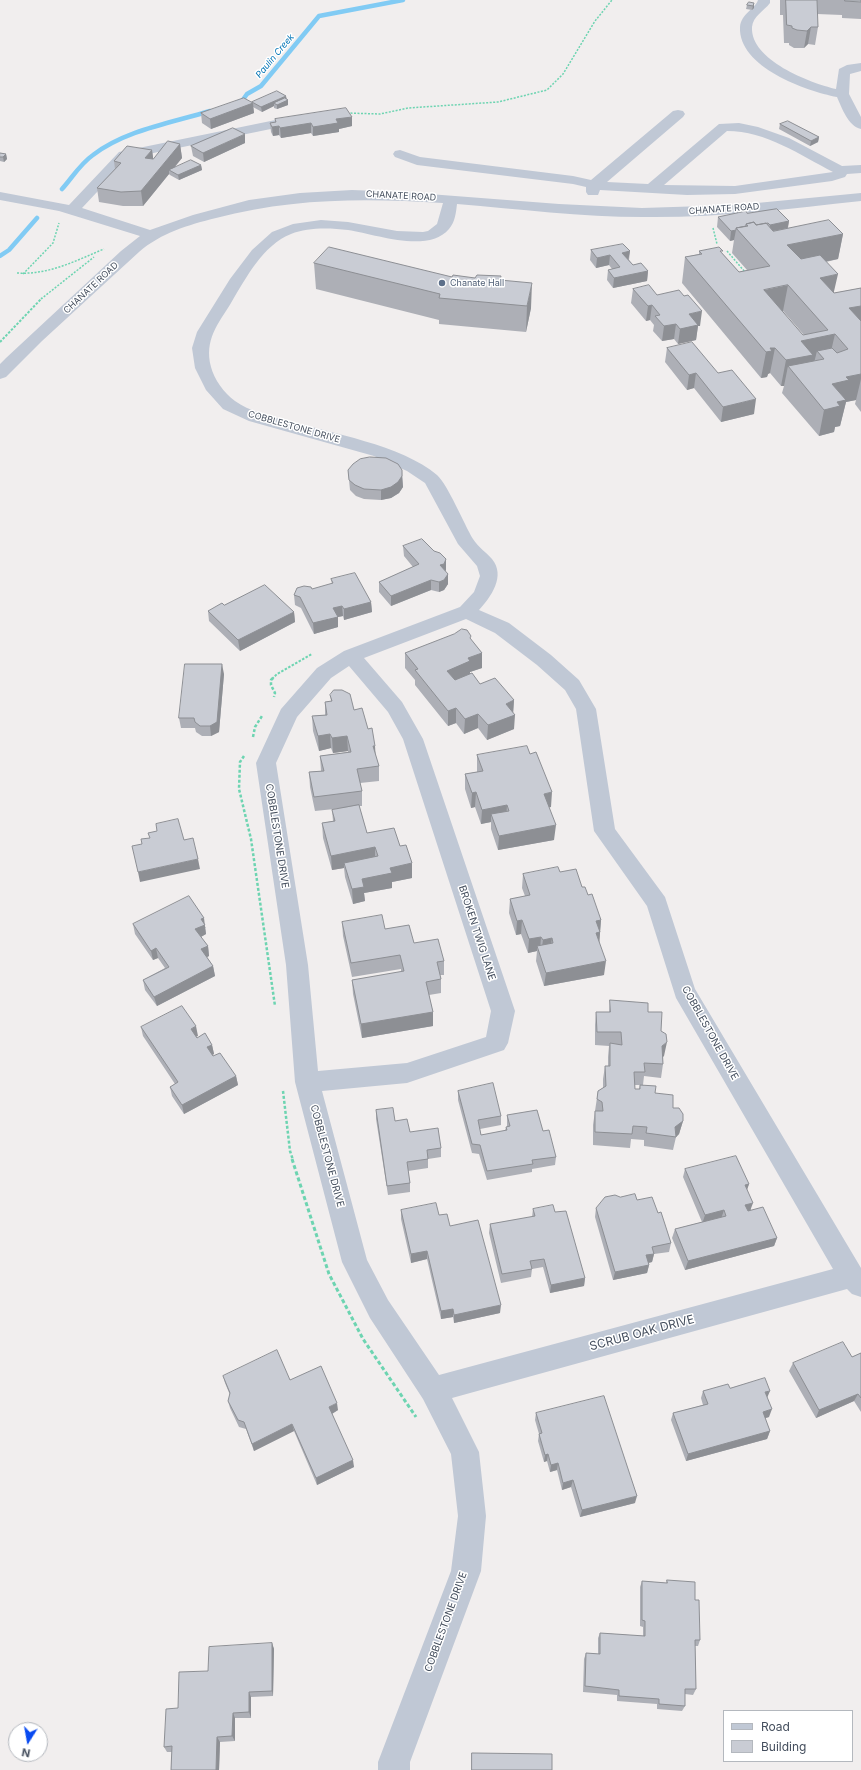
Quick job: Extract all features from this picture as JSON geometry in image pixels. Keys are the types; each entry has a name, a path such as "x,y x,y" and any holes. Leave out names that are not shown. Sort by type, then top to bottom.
{"street":[{"path":"764,0 764,3 754,10 745,26 748,41 755,52 772,66 798,81 818,89 842,94"},
{"path":"861,67 852,68 844,72 842,94 852,115 861,125"},
{"path":"72,210 124,155 326,114 343,113"},
{"path":"591,211 594,185 678,114"},
{"path":"650,189 724,127 731,126 754,130 772,137 840,170 861,169"},
{"path":"400,154 417,161 573,180 594,185 687,191 735,190 832,177 840,174 840,170"},
{"path":"715,190 724,211"},
{"name":"CHANATE ROAD","path":"0,374 17,356 151,235 222,210 294,197 367,194 591,211 661,213 724,211 861,197"},
{"path":"1,198 62,206 151,235"},
{"name":"COBBLESTONE DRIVE","path":"394,1770 394,1762 466,1571 472,1516 465,1452 434,1390 379,1309 355,1262 307,1082 297,965 266,763 288,714 324,673 351,656 467,612 483,594 489,576 486,564 467,544 432,480 400,460 380,452 254,417 229,406 214,390 203,368 200,348 206,332 261,246 278,234 308,226 330,225 406,237 430,235 444,227 451,200"},
{"name":"COBBLESTONE DRIVE","path":"467,612 502,628 544,660 572,685 586,709 605,831 657,902 684,991 856,1280"},
{"name":"BROKEN TWIG LANE","path":"307,1082 407,1073 496,1042 503,1011 413,739 395,707 351,656"},
{"name":"SCRUB OAK DRIVE","path":"434,1390 856,1280"}],"path":[{"path":"343,113 380,114 408,108 498,102 547,90 563,74 595,21 612,0"},
{"path":"23,274 53,243 60,221"},
{"path":"711,222 717,244"},
{"path":"18,273 39,273 65,267 105,248"},
{"path":"0,342 36,304 66,276 108,249"},
{"path":"728,251 748,276"},
{"path":"274,699 275,693 271,686 271,680 277,674 313,654"},
{"path":"252,738 255,727 266,710"},
{"path":"248,750 240,762 239,789 251,839 275,1012"},
{"path":"282,1085 290,1151 329,1274 363,1339 417,1418"}],"building":[{"path":"786,0 817,0 818,27 811,27 807,31 797,30 792,28 792,26 787,25"},
{"path":"861,0 861,2 845,1"},
{"path":"749,2 754,3 753,6 747,5"},
{"path":"277,91 286,96 261,107 252,102"},
{"path":"244,98 253,103 210,119 201,113"},
{"path":"285,98 288,100 277,105 274,103"},
{"path":"346,108 352,117 336,119 338,123 313,127 311,123 280,128 279,126 272,127 270,123 276,122 275,119"},
{"path":"788,121 819,137 811,141 780,124"},
{"path":"233,128 245,134 203,153 191,146"},
{"path":"168,141 180,144 141,191 121,192 97,188 121,163 114,161 127,146 152,150 145,158 153,159"},
{"path":"0,153 6,154 3,157 0,157"},
{"path":"191,160 201,165 178,175 169,170"},
{"path":"777,209 789,221 770,225 768,223 756,225 754,222 731,231 718,217 746,211 747,213"},
{"path":"829,220 843,234 787,245 801,259 820,255 838,274 820,278 834,293 861,288 861,306 849,308 861,321 861,374 846,377 849,380 832,384 846,400 837,402 840,406 824,410 788,366 824,359 817,351 832,348 837,353 848,349 835,334 801,341 813,355 786,360 775,348 770,348 772,351 766,352 685,257 702,254 699,251 719,247 723,251 720,251 739,272 770,266 736,228 748,226 746,224 754,222 756,225 766,223 773,231","holes":["788,285 828,330 803,335 764,290"]},
{"path":"623,244 630,251 622,253 633,265 641,263 648,271 614,278 608,270 620,267 610,255 597,258 591,250"},
{"path":"329,247 452,277 453,275 475,278 477,275 501,276 500,280 532,283 527,306 439,298 440,294 314,263"},
{"path":"649,285 657,295 679,290 684,296 688,295 702,311 689,314 698,325 680,329 676,324 664,326 655,316 660,315 652,305 648,306 633,289"},
{"path":"692,342 718,373 732,370 756,399 723,407 696,373 689,375 667,348"},
{"path":"370,457 386,458 398,464 402,470 402,476 398,482 391,487 381,490 364,489 355,485 349,480 348,470 353,464 360,459"},
{"path":"422,539 434,551 440,553 446,559 444,564 440,565 448,574 444,580 439,582 431,580 391,596 379,582 419,564 403,546"},
{"path":"355,573 371,602 344,609 342,606 333,608 338,617 313,623 300,597 294,595 297,588 304,586 311,587 312,589 333,583 331,579"},
{"path":"265,585 294,612 238,640 208,611 222,603 224,605"},
{"path":"462,629 467,630 471,636 470,638 482,653 468,658 470,661 447,671 455,680 472,673 480,684 495,678 514,700 506,704 515,715 488,725 478,714 465,719 456,708 448,711 415,670 418,669 405,653 454,634"},
{"path":"185,664 222,664 217,722 210,726 200,726 195,722 194,718 179,718"},
{"path":"334,690 342,690 350,694 354,710 362,708 368,729 372,728 375,746 373,746 379,766 357,769 362,791 314,797 309,772 324,771 320,756 351,752 347,736 332,738 330,734 318,736 312,716 327,715 325,702 332,701 330,695"},
{"path":"527,746 530,754 536,752 552,792 544,794 556,825 499,836 491,814 509,811 507,805 482,810 476,792 472,793 465,774 483,771 477,755"},
{"path":"359,805 367,833 394,828 400,846 406,845 412,863 390,868 392,873 362,879 364,887 352,889 344,863 378,856 375,847 331,856 322,823 335,821 332,810"},
{"path":"178,819 184,840 193,838 198,859 138,872 132,846 142,844 141,839 150,838 148,833 157,831 156,824"},
{"path":"558,867 560,872 576,869 582,887 585,887 588,895 592,894 601,920 596,921 600,932 596,933 606,961 546,973 537,946 553,943 552,938 543,940 541,937 529,939 522,920 517,921 510,899 530,895 523,874"},
{"path":"189,896 204,918 201,919 205,925 195,929 208,946 201,949 213,966 154,997 143,980 169,967 156,948 151,951 133,924"},
{"path":"382,915 385,929 409,925 414,943 438,939 444,961 437,962 441,979 426,982 433,1012 361,1024 352,980 404,971 400,955 351,963 342,922"},
{"path":"610,1000 648,1003 648,1012 662,1012 661,1031 666,1034 667,1042 662,1046 663,1064 644,1063 645,1072 634,1072 635,1089 640,1089 640,1085 656,1086 655,1093 673,1095 673,1108 679,1108 683,1114 683,1121 675,1127 676,1137 646,1133 647,1127 633,1126 632,1134 595,1132 595,1111 603,1111 602,1102 597,1099 598,1091 606,1086 605,1066 610,1066 610,1043 622,1045 621,1032 597,1032 596,1012 610,1012"},
{"path":"182,1006 196,1026 191,1029 197,1038 205,1033 212,1045 207,1047 213,1056 220,1053 236,1076 182,1105 170,1087 178,1082 141,1027"},
{"path":"493,1083 501,1116 478,1120 481,1135 507,1130 506,1127 510,1126 507,1115 537,1110 543,1131 549,1130 556,1157 532,1160 533,1164 487,1171 480,1145 472,1144 458,1091"},
{"path":"393,1108 395,1121 407,1119 410,1132 438,1128 441,1148 427,1150 428,1159 407,1162 410,1183 387,1186 376,1110"},
{"path":"736,1156 749,1184 745,1185 753,1203 745,1205 748,1211 763,1207 777,1238 688,1261 675,1229 726,1216 724,1210 705,1215 685,1169"},
{"path":"635,1194 637,1200 652,1197 658,1213 661,1212 671,1243 652,1247 654,1254 646,1255 649,1265 615,1272 596,1208 605,1197 615,1195 620,1197"},
{"path":"436,1203 439,1215 447,1214 450,1226 478,1220 501,1305 454,1315 453,1309 441,1311 427,1251 411,1254 401,1210"},
{"path":"553,1205 555,1212 566,1211 585,1278 551,1285 544,1259 530,1261 532,1269 502,1274 490,1224 535,1216 533,1209"},
{"path":"843,1342 852,1357 861,1353 861,1398 858,1394 819,1410 793,1363"},
{"path":"277,1350 290,1380 321,1366 337,1403 329,1407 353,1460 316,1478 292,1424 252,1444 244,1422 238,1420 228,1401 230,1393 223,1376"},
{"path":"765,1378 770,1391 765,1392 772,1409 763,1412 770,1431 688,1454 673,1413 708,1404 703,1391 728,1384 730,1388"},
{"path":"604,1396 637,1496 582,1510 573,1480 563,1483 558,1463 551,1465 548,1454 545,1455 539,1434 542,1433 536,1413"},
{"path":"667,1580 695,1582 695,1600 699,1600 700,1640 695,1640 696,1689 685,1689 685,1706 659,1704 659,1699 619,1696 619,1690 585,1686 586,1653 600,1654 600,1633 645,1636 645,1621 642,1620 642,1581 667,1583"},
{"path":"272,1643 272,1691 249,1692 249,1712 233,1713 232,1736 217,1737 216,1770 171,1770 172,1746 164,1747 166,1709 178,1708 179,1672 208,1671 209,1647"},
{"path":"472,1753 552,1754 552,1770 472,1770"}],"waterway":[{"name":"Paulin Creek","path":"239,102 242,101 247,94 261,86 319,16 403,0"},
{"name":"Paulin Creek","path":"62,189 84,163 106,146 134,133 210,111"},
{"name":"Paulin Creek","path":"0,256 9,250 37,218"}],"place":[{"name":"Chanate Hall","path":"442,283"}]}
